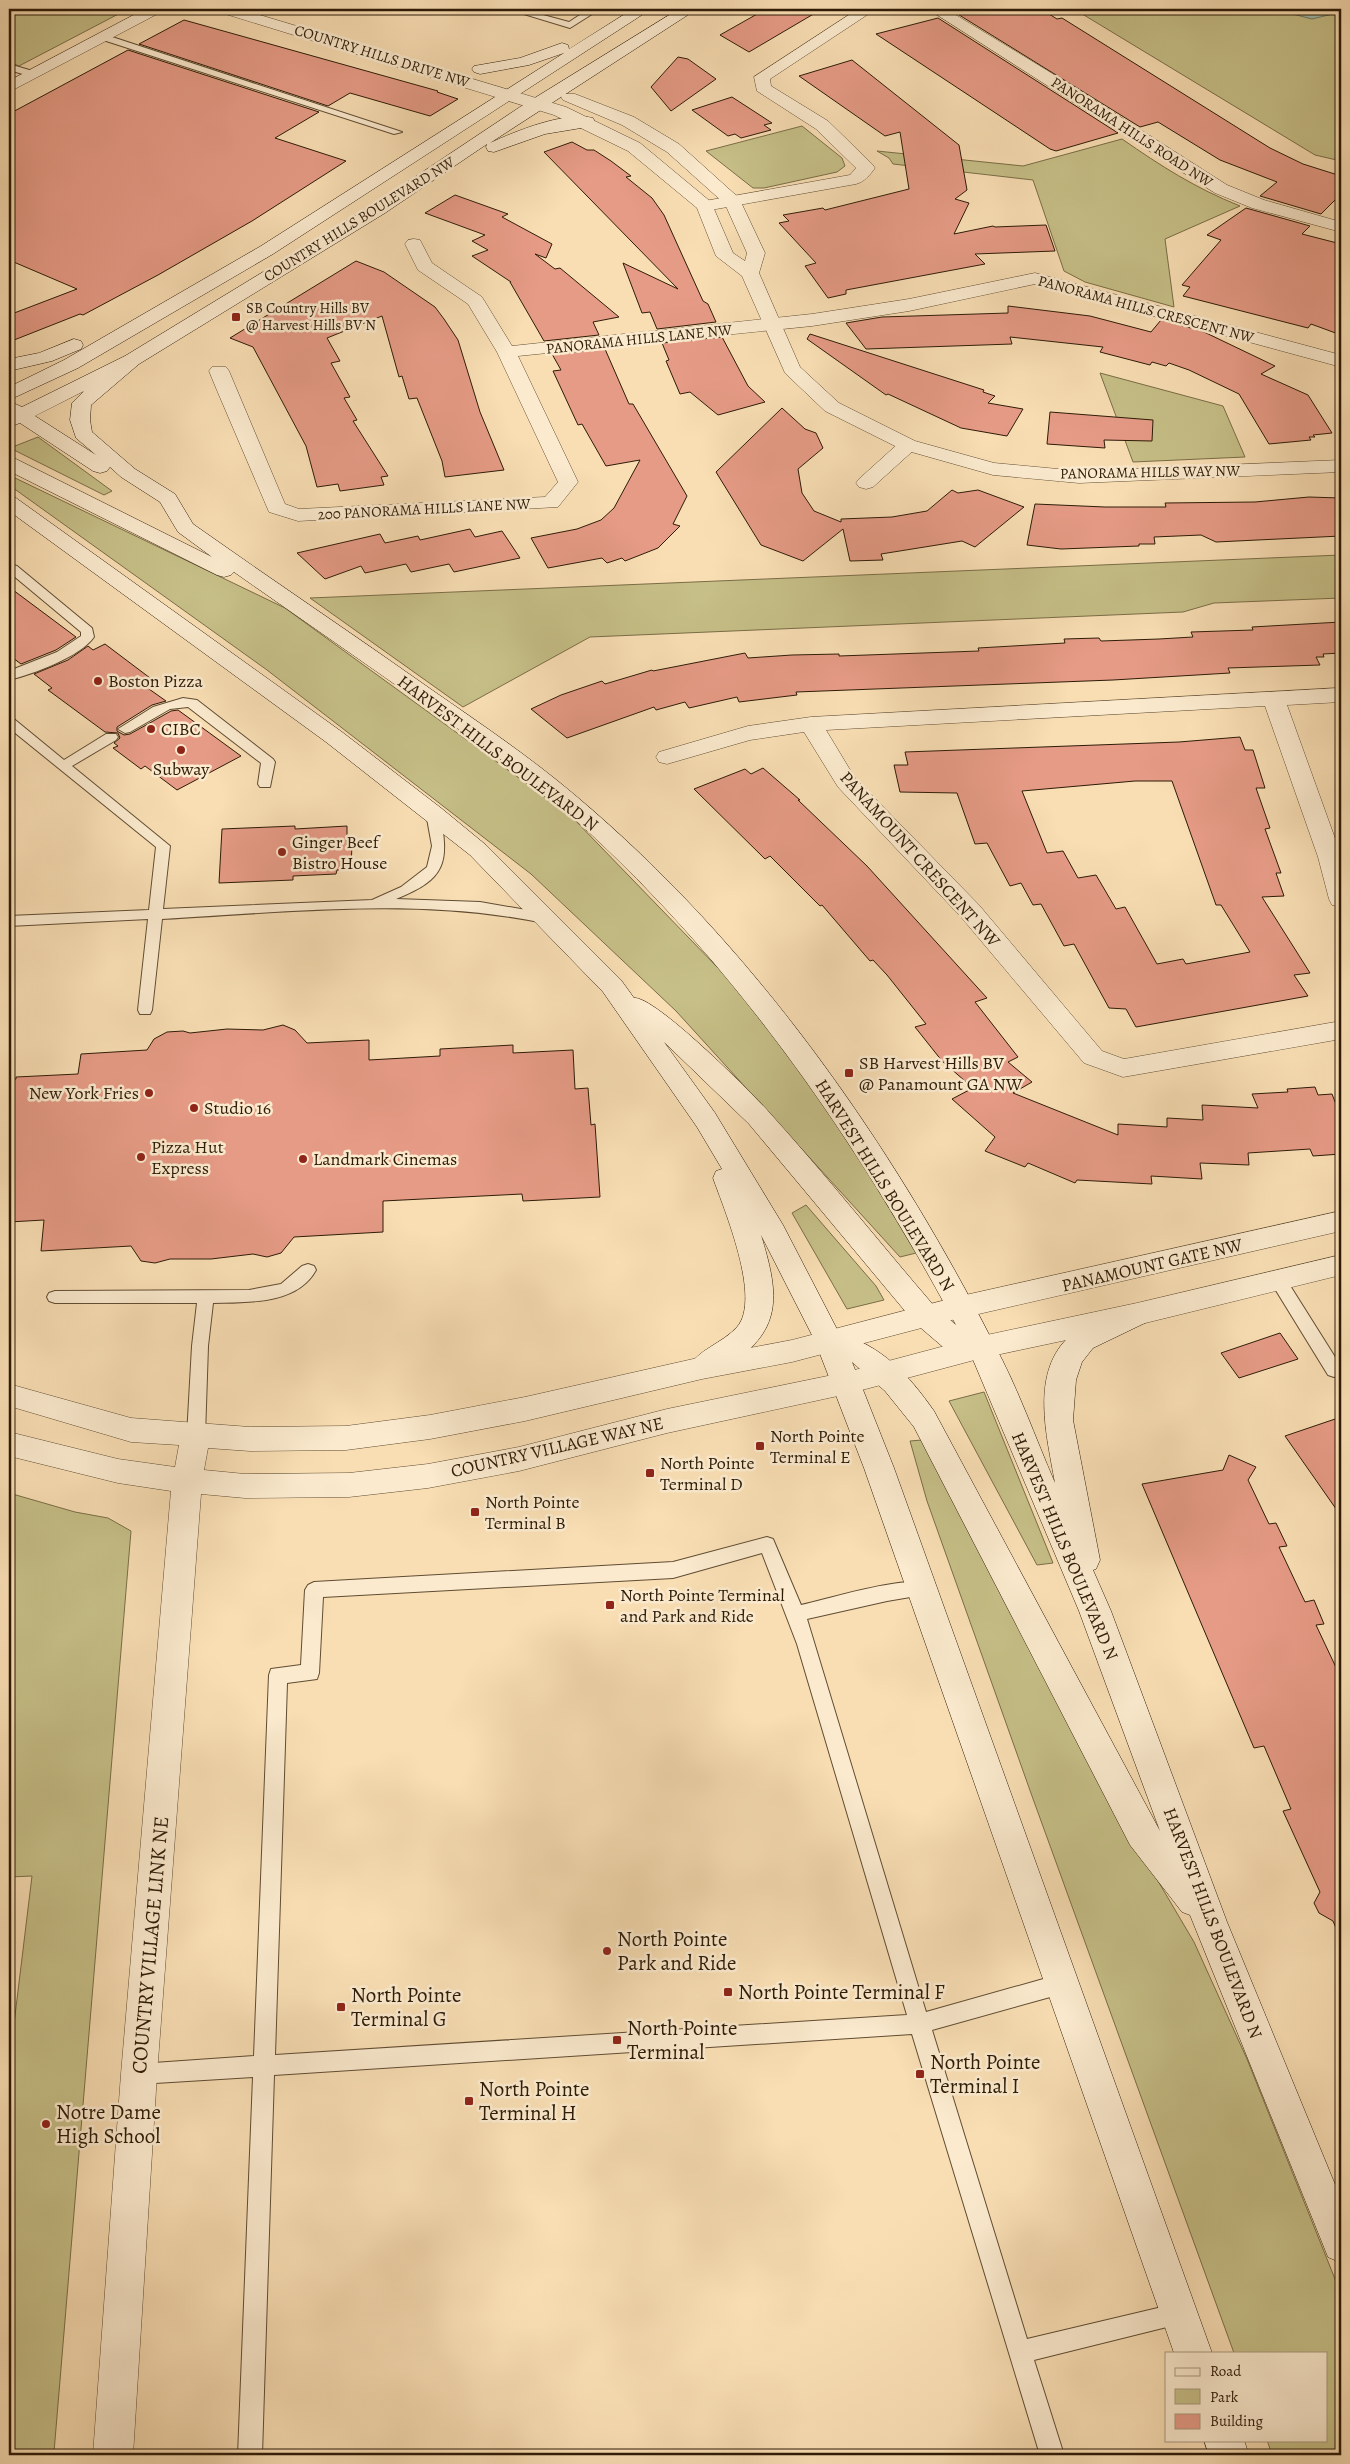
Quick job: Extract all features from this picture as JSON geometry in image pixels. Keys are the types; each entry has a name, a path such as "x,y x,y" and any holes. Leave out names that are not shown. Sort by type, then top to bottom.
{"street":[{"path":"9,87 156,9"},
{"name":"COUNTRY HILLS DRIVE NW","path":"224,9 511,95"},
{"name":"COUNTRY HILLS DRIVE NW","path":"275,9 389,43"},
{"path":"480,69 522,62 552,54 642,9"},
{"name":"COUNTRY HILLS BOULEVARD NW","path":"9,394 71,364 246,263 511,95 642,9"},
{"name":"COUNTRY HILLS BOULEVARD NW","path":"12,415 132,360 379,209 538,104 689,9"},
{"path":"705,206 856,179 866,168 822,125 763,88 762,77 868,9"},
{"name":"PANORAMA HILLS ROAD NW","path":"936,9 1055,82 1193,174 1221,189 1258,204 1341,227"},
{"name":"COUNTRY HILLS DRIVE NW","path":"462,64 527,84"},
{"path":"511,95 587,122 634,147 705,206 725,256 750,273 756,253 733,202 673,148 628,120 598,107 527,84"},
{"path":"379,209 414,192 483,152 520,135 558,125 587,122"},
{"path":"414,244 424,266 475,301 506,352"},
{"path":"9,365 45,357 119,327 218,273 246,263"},
{"name":"PANORAMA HILLS WAY NW","path":"750,273 792,369 832,407 908,445 993,469 1079,477 1341,466"},
{"name":"PANORAMA HILLS CRESCENT NW","path":"772,325 909,305 1035,278 1341,361"},
{"name":"PANORAMA HILLS LANE NW","path":"506,352 772,325"},
{"name":"200 PANORAMA HILLS LANE NW","path":"219,371 230,403 267,480 276,508 298,515 551,503 568,482 506,352"},
{"path":"132,360 82,403 80,427 84,434 128,473 168,498 181,519"},
{"name":"HARVEST HILLS BOULEVARD N","path":"12,415 181,519 185,528 471,728 568,802 644,871 741,976 847,1120 962,1307 982,1347 1095,1611 1210,1922 1341,2244"},
{"path":"866,483 908,445"},
{"path":"9,463 202,561 286,599"},
{"path":"9,502 326,731 478,850 612,986 677,1038 758,1117 925,1315 953,1339 982,1347 1138,1314 1341,1265"},
{"path":"667,757 748,733 811,724 1341,694"},
{"path":"1273,698 1330,857 1341,899"},
{"name":"PANAMOUNT CRESCENT NW","path":"811,724 846,782 970,910 1093,1058 1123,1068 1341,1030"},
{"path":"612,986 706,1120 773,1232 829,1341 847,1383 1193,2352"},
{"path":"702,1368 740,1343 752,1330 757,1317 759,1298 759,1281 752,1253 706,1120"},
{"name":"PANAMOUNT GATE NW","path":"962,1307 1341,1222"},
{"path":"9,1395 131,1430 250,1439 346,1438 430,1428 525,1409 702,1368 792,1351 925,1315 962,1307"},
{"path":"1095,1611 1058,1420 1058,1398 1062,1374 1080,1343 1138,1314"},
{"path":"829,1341 858,1351 883,1372 910,1400 924,1420 1142,1834 1210,1922"},
{"name":"COUNTRY VILLAGE WAY NE","path":"9,1444 118,1471 187,1481 245,1486 348,1485 428,1476 519,1460 668,1421 847,1383 982,1347"},
{"name":"COUNTRY VILLAGE LINK NE","path":"112,2455 187,1481 196,1436"},
{"path":"1225,2442 1229,2455"}],"lane":[{"path":"512,9 570,25 595,9"},
{"path":"103,37 397,132"},
{"path":"9,66 33,74"},
{"path":"9,568 12,568 87,631 88,637 82,643 66,652 9,676"},
{"path":"125,729 172,703 182,701 192,703 268,762 265,784"},
{"path":"9,722 162,846 146,1010"},
{"path":"63,766 111,737"},
{"path":"369,904 406,890 434,869 439,846 433,813"},
{"path":"9,921 369,904 453,905 514,910 544,918"},
{"path":"55,1297 249,1296 286,1288 308,1270"},
{"path":"1278,1280 1334,1370"},
{"path":"196,1436 200,1346 206,1295"},
{"path":"250,2455 278,1675 310,1673 314,1590 673,1570 767,1544 796,1614 902,1962 918,2024 1052,2455"},
{"path":"796,1614 887,1593 922,1589"},
{"path":"140,2074 918,2024 1061,1984"},
{"path":"1020,2352 1179,2314"}],"green space":[{"path":"9,9 128,9 19,66 9,62"},
{"path":"1074,9 1341,9 1341,161 1315,155"},
{"path":"802,126 842,158 845,166 837,172 764,188 753,188 706,151"},
{"path":"1122,139 1179,176 1208,192 1240,206 1165,239 1174,307 1085,282 1064,271 1033,180 893,164 889,158 877,151 1023,166"},
{"path":"1100,373 1223,406 1245,457 1133,462"},
{"path":"38,437 112,491 104,495 10,448"},
{"path":"11,476 285,608 570,815 749,1000 840,1126 916,1253 900,1257 676,1011 531,874 267,670 9,485 9,478"},
{"path":"1341,555 1341,598 1214,603 1183,612 590,637 463,707 310,598"},
{"path":"806,1205 876,1286 884,1300 847,1309 792,1213"},
{"path":"984,1392 1053,1563 1037,1565 949,1401"},
{"path":"922,1440 1106,1793 1194,1942 1247,2059 1341,2294 1341,2455 1272,2455 1268,2442 1328,2442 1328,2352 1234,2352 927,1501 910,1441"},
{"name":"Notre Dame High School","path":"9,1493 75,1512 108,1518 131,1531 54,2452 9,2455 9,2065 32,1876 9,1877"}],"shaded area":[{"path":"1273,9 1341,9 1341,12 1312,19"}],"building":[{"path":"766,9 822,9 749,52 720,35"},
{"path":"974,9 1008,9 1012,11 1041,9 1057,19 1062,18 1270,148 1303,164 1341,176 1341,194 1321,214 1260,196 1277,182 1220,160 1158,122 1140,127 956,13"},
{"path":"938,18 1118,133 1056,151 1050,149 876,34"},
{"path":"184,20 438,91 458,99 430,116 350,93 328,106 139,44"},
{"path":"128,50 319,112 275,138 346,161 252,221 158,275 83,315 80,314 9,342 9,315 77,289 9,260 9,114"},
{"path":"678,57 688,59 716,79 671,111 651,87"},
{"path":"852,60 959,145 967,190 955,199 969,203 954,234 993,226 1046,225 1055,251 975,254 985,264 846,290 846,294 828,298 805,266 816,263 779,223 789,221 783,215 823,208 825,210 909,189 900,132 885,136 799,76"},
{"path":"732,97 772,123 764,125 771,130 741,138 735,134 728,136 692,110"},
{"path":"572,142 587,150 594,150 611,161 631,176 626,177 652,198 664,215 703,301 708,304 716,322 657,329 650,312 642,313 623,263 678,289 544,152"},
{"path":"455,195 508,214 502,217 552,244 546,258 535,254 555,269 560,268 619,317 593,322 599,335 544,341 511,282 472,256 488,250 472,241 485,235 425,213"},
{"path":"1246,208 1310,226 1302,234 1341,244 1341,335 1311,324 1308,328 1183,296 1190,287 1182,285 1221,240 1207,235"},
{"path":"356,261 384,272 435,307 444,319 458,340 480,412 504,470 445,477 442,461 417,398 409,399 402,376 399,377 382,316 327,338 340,361 331,363 350,397 344,398 357,420 353,421 388,476 381,477 384,485 340,491 338,484 317,487 306,446 253,347 230,338"},
{"path":"1008,306 1090,316 1151,332 1161,320 1202,331 1275,366 1261,374 1308,395 1332,433 1313,435 1315,437 1309,437 1311,440 1269,444 1239,394 1189,370 1169,363 1166,366 1152,362 1150,365 1100,352 1103,347 1010,337 1012,344 866,349 846,323 882,317 1008,313"},
{"path":"810,334 984,390 983,392 995,396 988,403 1023,409 1007,436 961,428 888,394 886,395 807,339"},
{"path":"722,337 748,386 765,402 718,415 690,392 680,394 666,361 669,360 662,343"},
{"path":"605,349 629,404 633,404 687,496 673,524 680,526 658,548 625,561 622,558 607,563 602,558 548,568 531,538 577,529 601,520 614,508 640,460 606,466 582,424 578,425 553,371 561,370 552,354"},
{"path":"782,408 805,429 816,433 823,448 798,469 802,493 814,511 841,522 841,519 892,517 927,511 952,490 958,493 978,490 1024,507 975,547 962,541 881,554 883,560 850,561 843,529 803,561 761,545 716,472"},
{"path":"1050,412 1153,420 1152,441 1104,440 1105,448 1047,444"},
{"path":"1309,497 1341,498 1341,536 1216,542 1201,535 1154,537 1155,544 1139,544 1139,546 1061,549 1027,545 1035,504 1166,507 1165,503 1255,502"},
{"path":"470,529 475,537 502,531 520,558 454,572 449,564 411,572 406,564 365,573 361,566 325,579 297,553 380,534 385,543 418,536 420,540"},
{"path":"9,587 76,637 56,650 21,664 9,655"},
{"path":"1341,622 1341,653 1323,654 1324,657 1316,657 1320,665 1228,668 1230,673 1113,680 796,692 797,695 739,702 737,697 689,708 685,702 656,710 654,707 567,738 531,709 561,695 602,681 605,684 652,670 745,653 748,658 792,655 839,654 839,656 979,651 978,648 1065,643 1064,639 1099,638 1101,641 1193,637 1191,632 1253,630 1252,627"},
{"path":"105,644 158,684 149,689 166,701 152,705 117,727 117,731 124,735 130,734 171,711 178,710 241,756 177,790 145,766 141,769 113,748 118,746 114,743 120,738 118,733 105,732 48,690 52,688 34,674 68,660 88,646 93,650"},
{"path":"1240,737 1245,750 1253,750 1265,788 1256,788 1270,828 1265,829 1281,873 1276,873 1284,896 1262,897 1310,973 1294,975 1308,996 1136,1027 1126,1009 1109,1008 1074,944 1064,946 1041,904 1033,905 1021,883 1010,886 987,843 975,844 957,793 900,792 894,765 908,765 905,752 1179,742","holes":["1135,781 1172,781 1216,905 1221,905 1250,952 1186,964 1183,959 1157,964 1125,907 1116,909 1096,875 1078,878 1063,851 1047,853 1022,791"]},
{"path":"763,768 800,800 798,800 867,866 987,998 975,1002 1018,1057 1008,1062 1032,1082 1013,1093 1118,1135 1118,1124 1167,1127 1167,1118 1203,1120 1202,1105 1258,1108 1252,1094 1288,1092 1287,1089 1315,1087 1318,1095 1332,1094 1341,1117 1341,1154 1313,1156 1310,1149 1248,1153 1249,1165 1200,1163 1202,1179 1151,1176 1152,1184 1077,1180 1075,1183 1028,1163 1025,1167 985,1151 995,1137 952,1099 973,1088 942,1061 915,1027 926,1024 887,975 873,960 870,961 822,905 820,906 770,856 765,859 694,789 745,769 751,774"},
{"path":"295,826 295,829 347,826 347,845 352,844 351,869 337,870 336,874 293,876 293,880 219,883 222,829"},
{"name":"Landmark Cinemas","path":"283,1025 295,1030 307,1043 369,1040 369,1060 440,1056 440,1049 513,1045 513,1053 573,1050 575,1089 588,1088 591,1125 595,1124 600,1197 523,1201 522,1194 383,1201 383,1232 294,1237 281,1253 267,1257 253,1254 211,1259 170,1259 155,1263 141,1261 131,1246 41,1251 44,1220 9,1222 9,1080 16,1079 16,1077 78,1074 81,1054 147,1050 154,1039 167,1032 183,1031 190,1033 227,1029 263,1030"},
{"path":"1280,1333 1298,1359 1239,1378 1221,1353"},
{"path":"1341,1417 1341,1516 1285,1436"},
{"path":"1229,1455 1256,1467 1248,1480 1269,1524 1276,1523 1287,1546 1279,1547 1305,1602 1314,1600 1324,1624 1316,1625 1341,1678 1341,1940 1333,1921 1319,1913 1314,1903 1320,1892 1283,1811 1291,1809 1264,1746 1254,1748 1142,1484 1223,1470"}],"place":[{"name":"SB Country Hills BV @ Harvest Hills BV N","path":"236,317"},
{"name":"Boston Pizza","path":"98,681"},
{"name":"CIBC","path":"151,729"},
{"name":"Subway","path":"181,750"},
{"name":"Ginger Beef Bistro House","path":"282,852"},
{"name":"SB Harvest Hills BV @ Panamount GA NW","path":"849,1073"},
{"name":"New York Fries","path":"149,1093"},
{"name":"Studio 16","path":"194,1108"},
{"name":"Pizza Hut Express","path":"141,1157"},
{"name":"Landmark Cinemas","path":"303,1159"},
{"name":"North Pointe Terminal E","path":"760,1446"},
{"name":"North Pointe Terminal D","path":"650,1473"},
{"name":"North Pointe Terminal B","path":"475,1512"},
{"name":"North Pointe Terminal and Park and Ride","path":"610,1605"},
{"name":"North Pointe Park and Ride","path":"607,1951"},
{"name":"North Pointe Terminal F","path":"728,1992"},
{"name":"North Pointe Terminal G","path":"341,2007"},
{"name":"North Pointe Terminal","path":"617,2040"},
{"name":"North Pointe Terminal I","path":"920,2074"},
{"name":"North Pointe Terminal H","path":"469,2101"},
{"name":"Notre Dame High School","path":"46,2124"}]}
